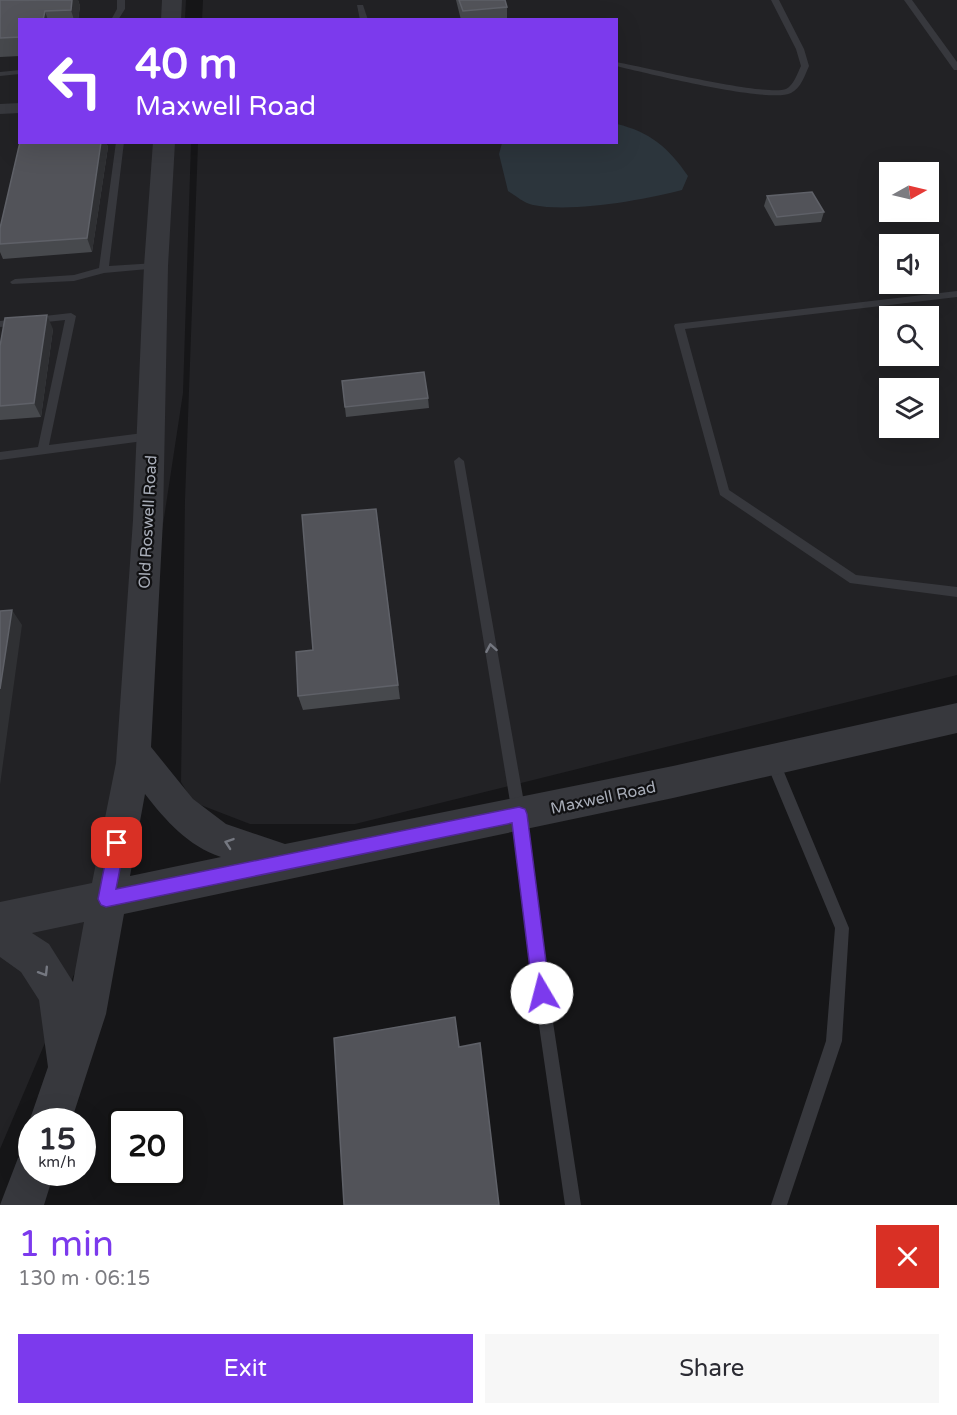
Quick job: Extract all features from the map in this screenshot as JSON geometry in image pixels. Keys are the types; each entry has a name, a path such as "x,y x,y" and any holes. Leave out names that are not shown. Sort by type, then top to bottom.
{"street":[{"path":"171,18 172,0"},
{"path":"0,109 18,108"},
{"name":"Old Roswell Road","path":"55,1108 86,1014 133,751 151,436 156,266 164,144"},
{"name":"Maxwell Road","path":"0,921 519,814 957,718"},
{"path":"133,751 180,811 215,838 285,862"},
{"path":"0,934 35,958 58,994 68,1070"},
{"path":"22,1205 29,1186"}],"lane":[{"path":"115,18 121,9 121,0"},
{"path":"618,64 749,91 772,93 788,91 797,83 805,66 800,49 775,0"},
{"path":"908,0 957,68"},
{"path":"360,7 363,18"},
{"path":"0,74 18,72"},
{"path":"104,270 120,144"},
{"path":"15,282 81,277 104,270 156,266"},
{"path":"957,294 679,326 724,492 854,580 957,592"},
{"path":"0,324 71,316 43,450"},
{"path":"0,456 151,436"},
{"path":"459,461 519,814 538,970 573,1205"},
{"path":"772,760 842,928 834,1041 779,1205"}],"shaded area":[{"path":"0,0 186,0 185,18 18,18 18,144 191,144 183,393 106,899 0,1149"},
{"path":"203,0 957,0 957,675 355,824 250,824 193,802 181,782 185,500 198,144 618,144 618,18 202,18"},
{"path":"618,124 629,127 658,143 674,157 688,176 682,190 648,198 587,206 549,207 533,205 508,191 499,154 502,144 618,144"}],"building":[{"path":"0,0 72,0 71,10 45,11 43,18 18,18 18,37 0,38"},
{"path":"459,0 505,0 507,7 463,11"},
{"path":"20,144 101,144 87,238 0,244 0,228"},
{"path":"812,192 824,212 777,217 767,196"},
{"path":"47,315 34,403 0,406 0,346 5,318"},
{"path":"424,372 428,398 345,407 342,381"},
{"path":"376,509 398,685 298,696 296,652 313,650 302,515"},
{"path":"12,610 0,689 0,611"},
{"path":"455,1017 459,1047 480,1043 499,1205 344,1205 334,1038"}],"route":[{"path":"117,843 106,899 519,814 542,993"}]}
